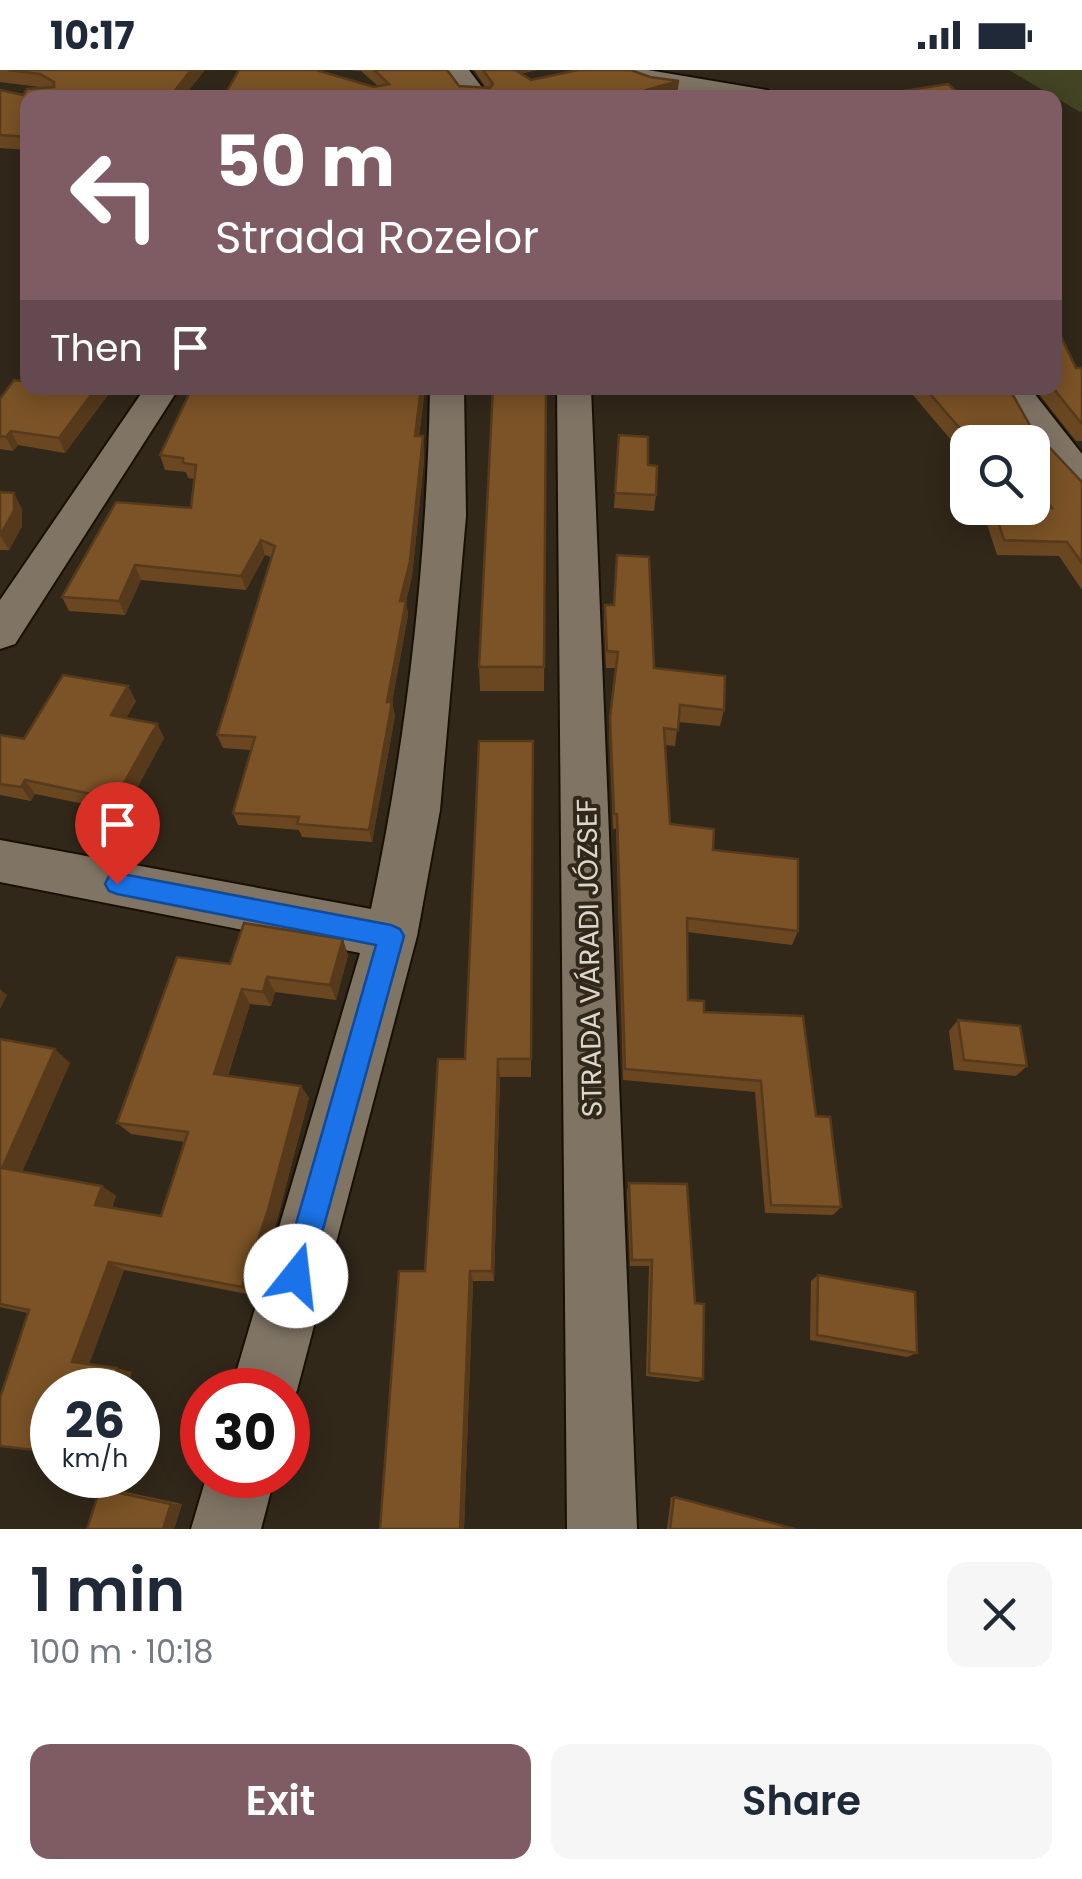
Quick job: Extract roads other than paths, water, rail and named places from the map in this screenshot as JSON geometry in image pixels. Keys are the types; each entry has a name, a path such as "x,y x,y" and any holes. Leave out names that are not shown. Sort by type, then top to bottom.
{"street":[{"path":"623,70 711,90"},
{"path":"0,633 157,395"},
{"path":"270,1368 391,936 416,810 447,516 447,395"},
{"name":"STRADA VÁRADI JÓZSEF","path":"574,395 602,1529"},
{"path":"1018,395 1052,444 1082,477"},
{"path":"0,861 391,936"},
{"path":"226,1529 234,1498"}]}
